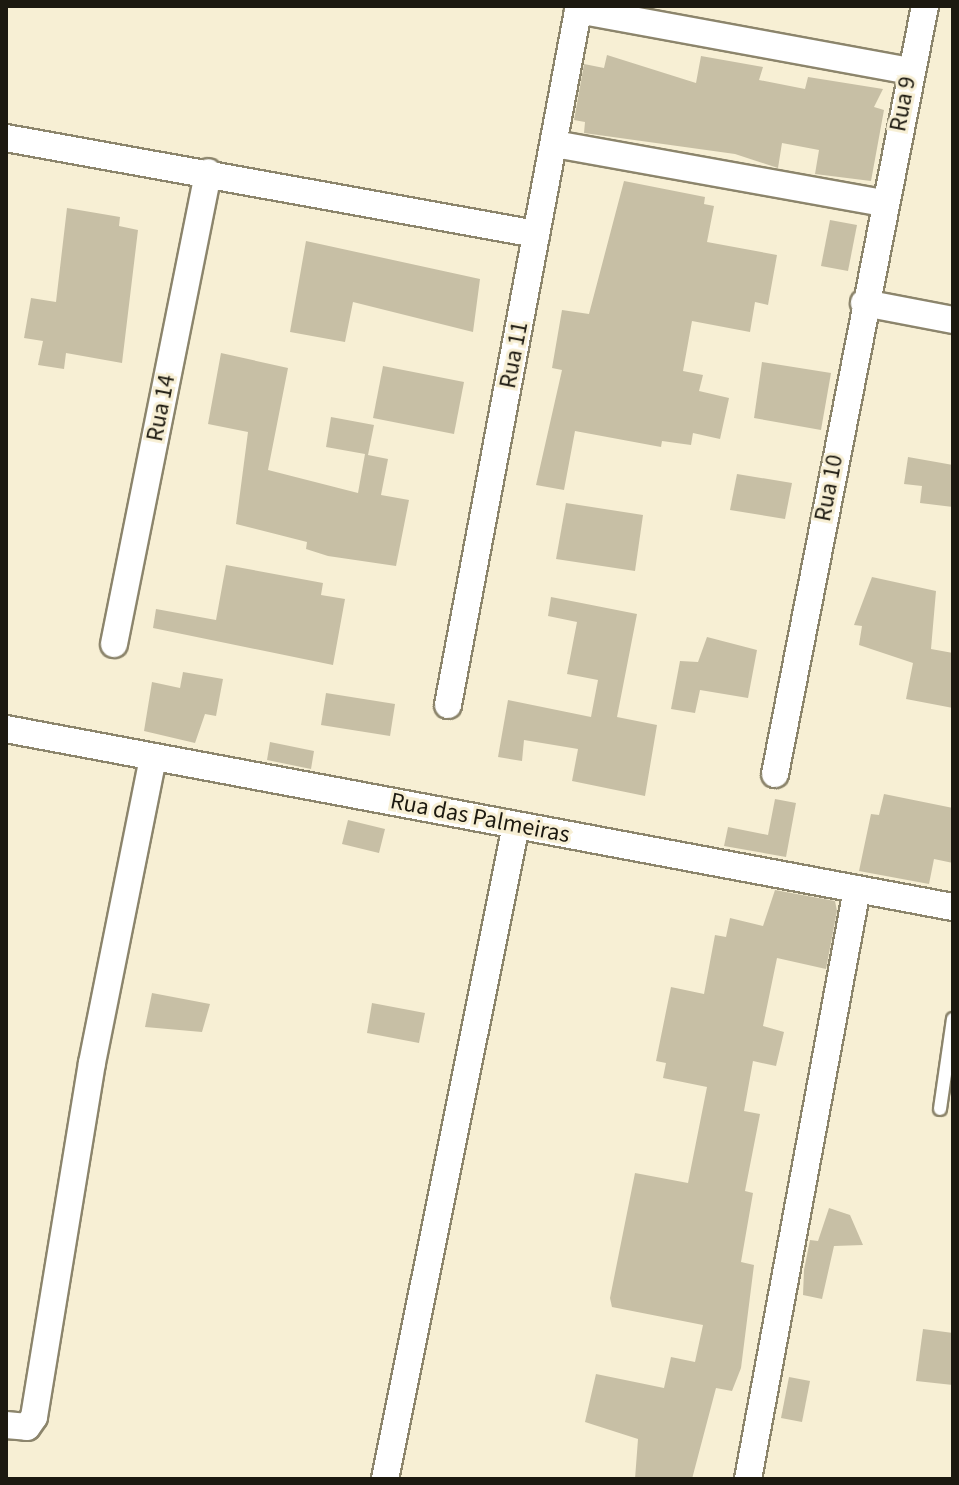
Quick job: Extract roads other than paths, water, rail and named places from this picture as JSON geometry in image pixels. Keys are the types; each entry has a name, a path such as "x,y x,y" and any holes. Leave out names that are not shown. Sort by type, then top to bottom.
{"street":[{"name":"Rua 9","path":"883,203 925,6"},
{"path":"579,8 909,71"},
{"name":"Rua 11","path":"448,705 579,8"},
{"path":"6,138 208,172 536,234"},
{"path":"555,144 883,203"},
{"name":"Rua 14","path":"114,644 208,172"},
{"name":"Rua 10","path":"775,774 883,203"},
{"path":"864,303 953,320"},
{"name":"Rua das Palmeiras","path":"6,729 953,907"},
{"path":"6,1425 27,1427 34,1417 92,1063 153,757"},
{"path":"385,1479 516,825"},
{"path":"748,1479 857,889"}],"lane":[{"path":"940,1109 953,1019"}]}
